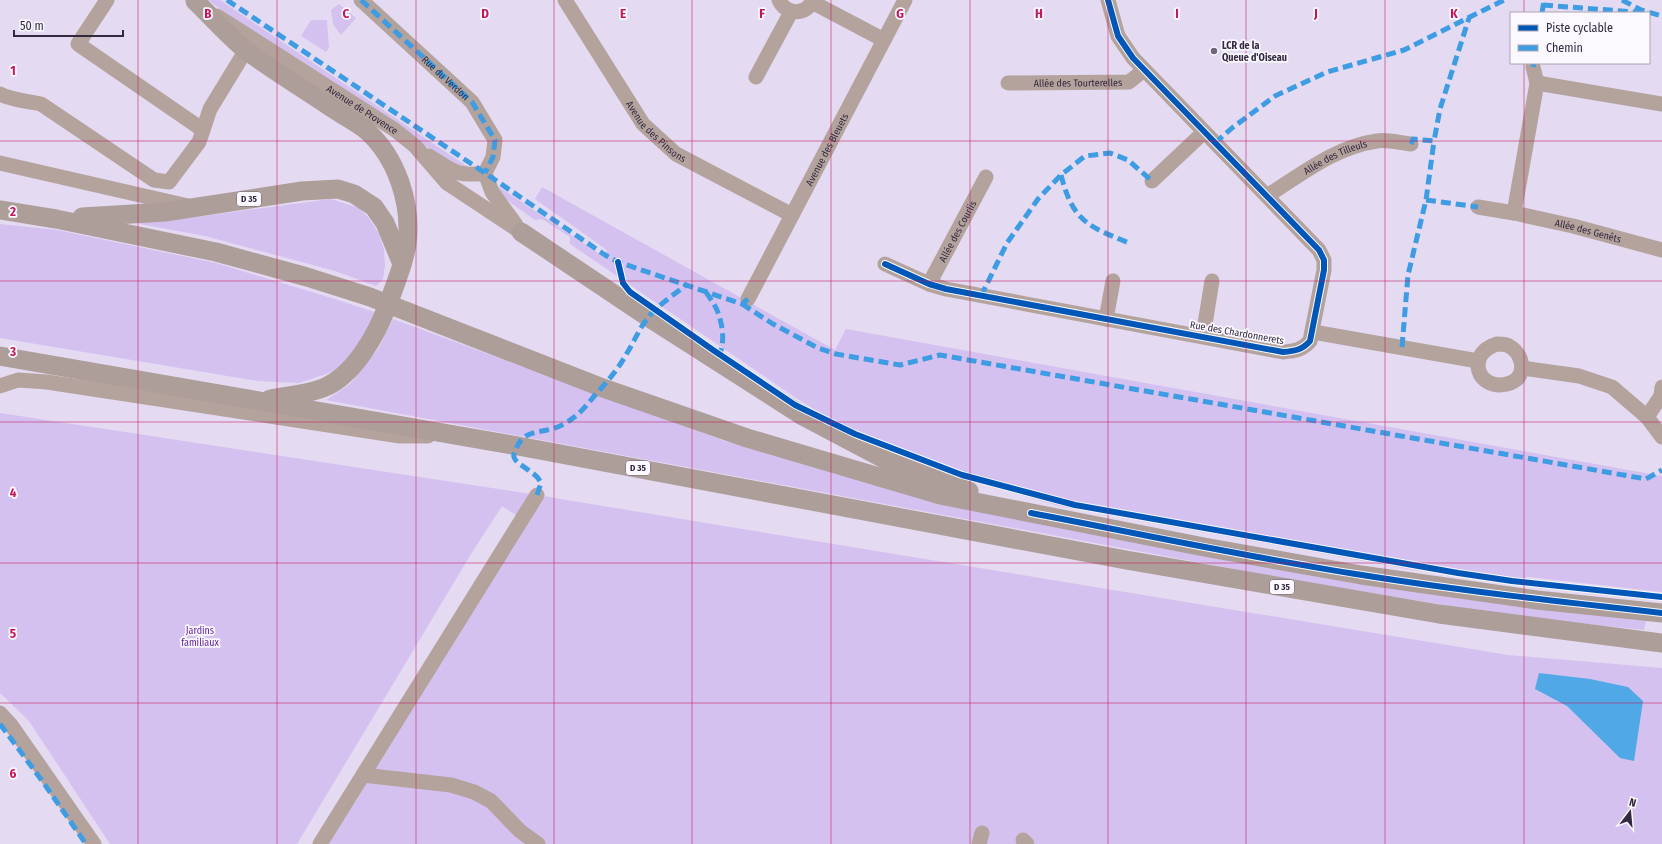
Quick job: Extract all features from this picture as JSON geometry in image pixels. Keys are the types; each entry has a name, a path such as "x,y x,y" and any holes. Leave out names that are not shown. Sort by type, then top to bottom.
{"main road":[{"path":"194,0 246,50 367,131 388,155 400,183 407,216 407,245 402,264"},
{"name":"D 35","path":"56,219 165,212 302,191 338,189 344,190 364,199 374,207 385,223 402,264 378,328 354,364 338,380 322,388 259,401"},
{"name":"D 35","path":"0,210 56,219 216,252 307,277 370,297 603,388 747,438 940,495 1204,547 1369,576 1537,600 1662,614"},
{"path":"521,232 648,317 801,415 890,462 1031,513"},
{"name":"D 35","path":"0,356 461,436 1126,560 1423,612 1657,644"}],"street":[{"path":"107,0 78,44 203,130"},
{"name":"Avenue de Provence","path":"194,0 276,54 377,117 415,146 446,183 521,232"},
{"name":"Rue du Verdon","path":"361,0 472,102 495,140 493,157 485,173"},
{"name":"Avenue des Pinsons","path":"565,0 643,124 676,154 792,216"},
{"path":"779,0 786,9 791,12 803,11 809,7 813,1 884,40"},
{"name":"Avenue des Bleuets","path":"748,299 905,0"},
{"name":"Rue des Chardonnerets","path":"885,264 929,284 946,289 1283,352 1294,352 1304,348 1310,341 1313,332 1324,270 1324,260 1319,250 1133,58 1118,36 1108,0"},
{"path":"756,77 791,12"},
{"path":"0,94 7,98 41,104 154,180 169,182 199,142 210,109 246,50 276,54"},
{"path":"1514,213 1537,82 1533,67"},
{"name":"Allée des Tourterelles","path":"1008,83 1129,82 1144,70"},
{"path":"1537,82 1662,104"},
{"path":"1152,181 1204,132"},
{"name":"Allée des Tilleuls","path":"1267,196 1310,167 1347,148 1378,141 1411,144"},
{"path":"415,146 456,173 468,175 485,173 492,192 521,232"},
{"path":"0,163 196,208"},
{"name":"Allée des Courlis","path":"929,284 986,177"},
{"name":"Allée des Genêts","path":"1478,207 1573,226 1662,250"},
{"path":"1106,318 1113,281"},
{"path":"1203,336 1212,281"},
{"path":"1313,332 1478,361"},
{"path":"1497,344 1507,345 1515,350 1520,358 1522,368 1518,378 1512,382 1502,385 1491,384 1484,380 1480,373 1478,361 1482,352 1489,346 1497,344"},
{"path":"1522,368 1578,376 1612,387 1647,417 1662,437"},
{"path":"0,386 18,380 47,382 400,436 461,436"},
{"path":"1647,417 1661,396 1662,387"},
{"path":"320,844 537,495"},
{"path":"0,713 12,725 94,844"},
{"path":"363,775 451,785 474,792 491,801 520,831 538,844"}],"green space":[{"path":"207,0 220,0 471,169 461,170"},
{"path":"339,4 356,18 341,35 333,24 331,10"},
{"path":"311,20 327,20 329,48 326,52 301,36"},
{"path":"496,185 604,257 607,250 535,199 542,187 835,350 846,329 1662,476 1662,592 1529,577 1507,582 1408,569 1059,506 959,477 853,431 802,402 570,244 570,237 542,219 535,220 501,196"},
{"path":"331,199 359,208 369,218 379,234 384,250 385,265 383,279 376,286 335,271 205,236 140,224 138,221 189,218"},
{"path":"0,224 57,230 216,263 377,313 362,339 338,370 299,383 257,381 0,338"},
{"path":"393,319 722,440 960,507 1495,602 1646,621 1644,630 1511,616 1299,581 326,400 350,384 378,349"},
{"name":"Jardins familiaux","path":"0,413 512,491 1508,655 1662,668 1662,844 327,844 522,519 502,506 471,554 297,844 110,844 29,721 0,693"}],"water":[{"path":"1539,673 1590,679 1628,687 1643,701 1634,761 1620,758 1567,706 1535,689"}],"marked path":[{"path":"227,0 605,255 618,262 742,304 748,299"},
{"path":"361,0 472,102 495,140 493,157 485,173"},
{"path":"1215,143 1232,128 1275,96 1327,72 1404,50 1504,0"},
{"path":"1542,12 1544,0"},
{"path":"1622,0 1648,12"},
{"path":"1543,5 1635,12"},
{"path":"1650,13 1662,16"},
{"path":"1411,144 1413,139 1434,141 1440,109 1469,18"},
{"path":"1402,347 1408,275 1426,200 1434,141"},
{"path":"981,296 1007,243 1038,199 1061,175 1085,156 1110,153 1128,160 1152,181"},
{"path":"1061,175 1071,203 1077,213 1084,220 1103,232 1129,243"},
{"path":"1426,200 1478,207"},
{"path":"537,495 541,483 538,478 514,458 517,446 521,440 530,434 560,426 580,412 617,369 641,327 650,315 686,285"},
{"path":"706,292 716,308 720,319 723,338 719,355"},
{"path":"742,304 773,324 818,348 836,354 900,365 940,355 1646,479 1662,470"},
{"path":"0,724 86,844"}],"cycle path":[{"path":"885,264 929,284 946,289 1283,352 1298,350 1310,341 1324,270 1324,260 1319,250 1133,58 1118,36 1108,0"},
{"path":"618,262 623,283 630,292 795,405 855,434 962,475 1075,505 1458,573 1512,581 1662,597"},
{"path":"1031,513 1237,553 1362,575 1474,591 1662,613"}],"place":[{"name":"LCR de la Queue d'Oiseau","path":"1214,51"}]}
